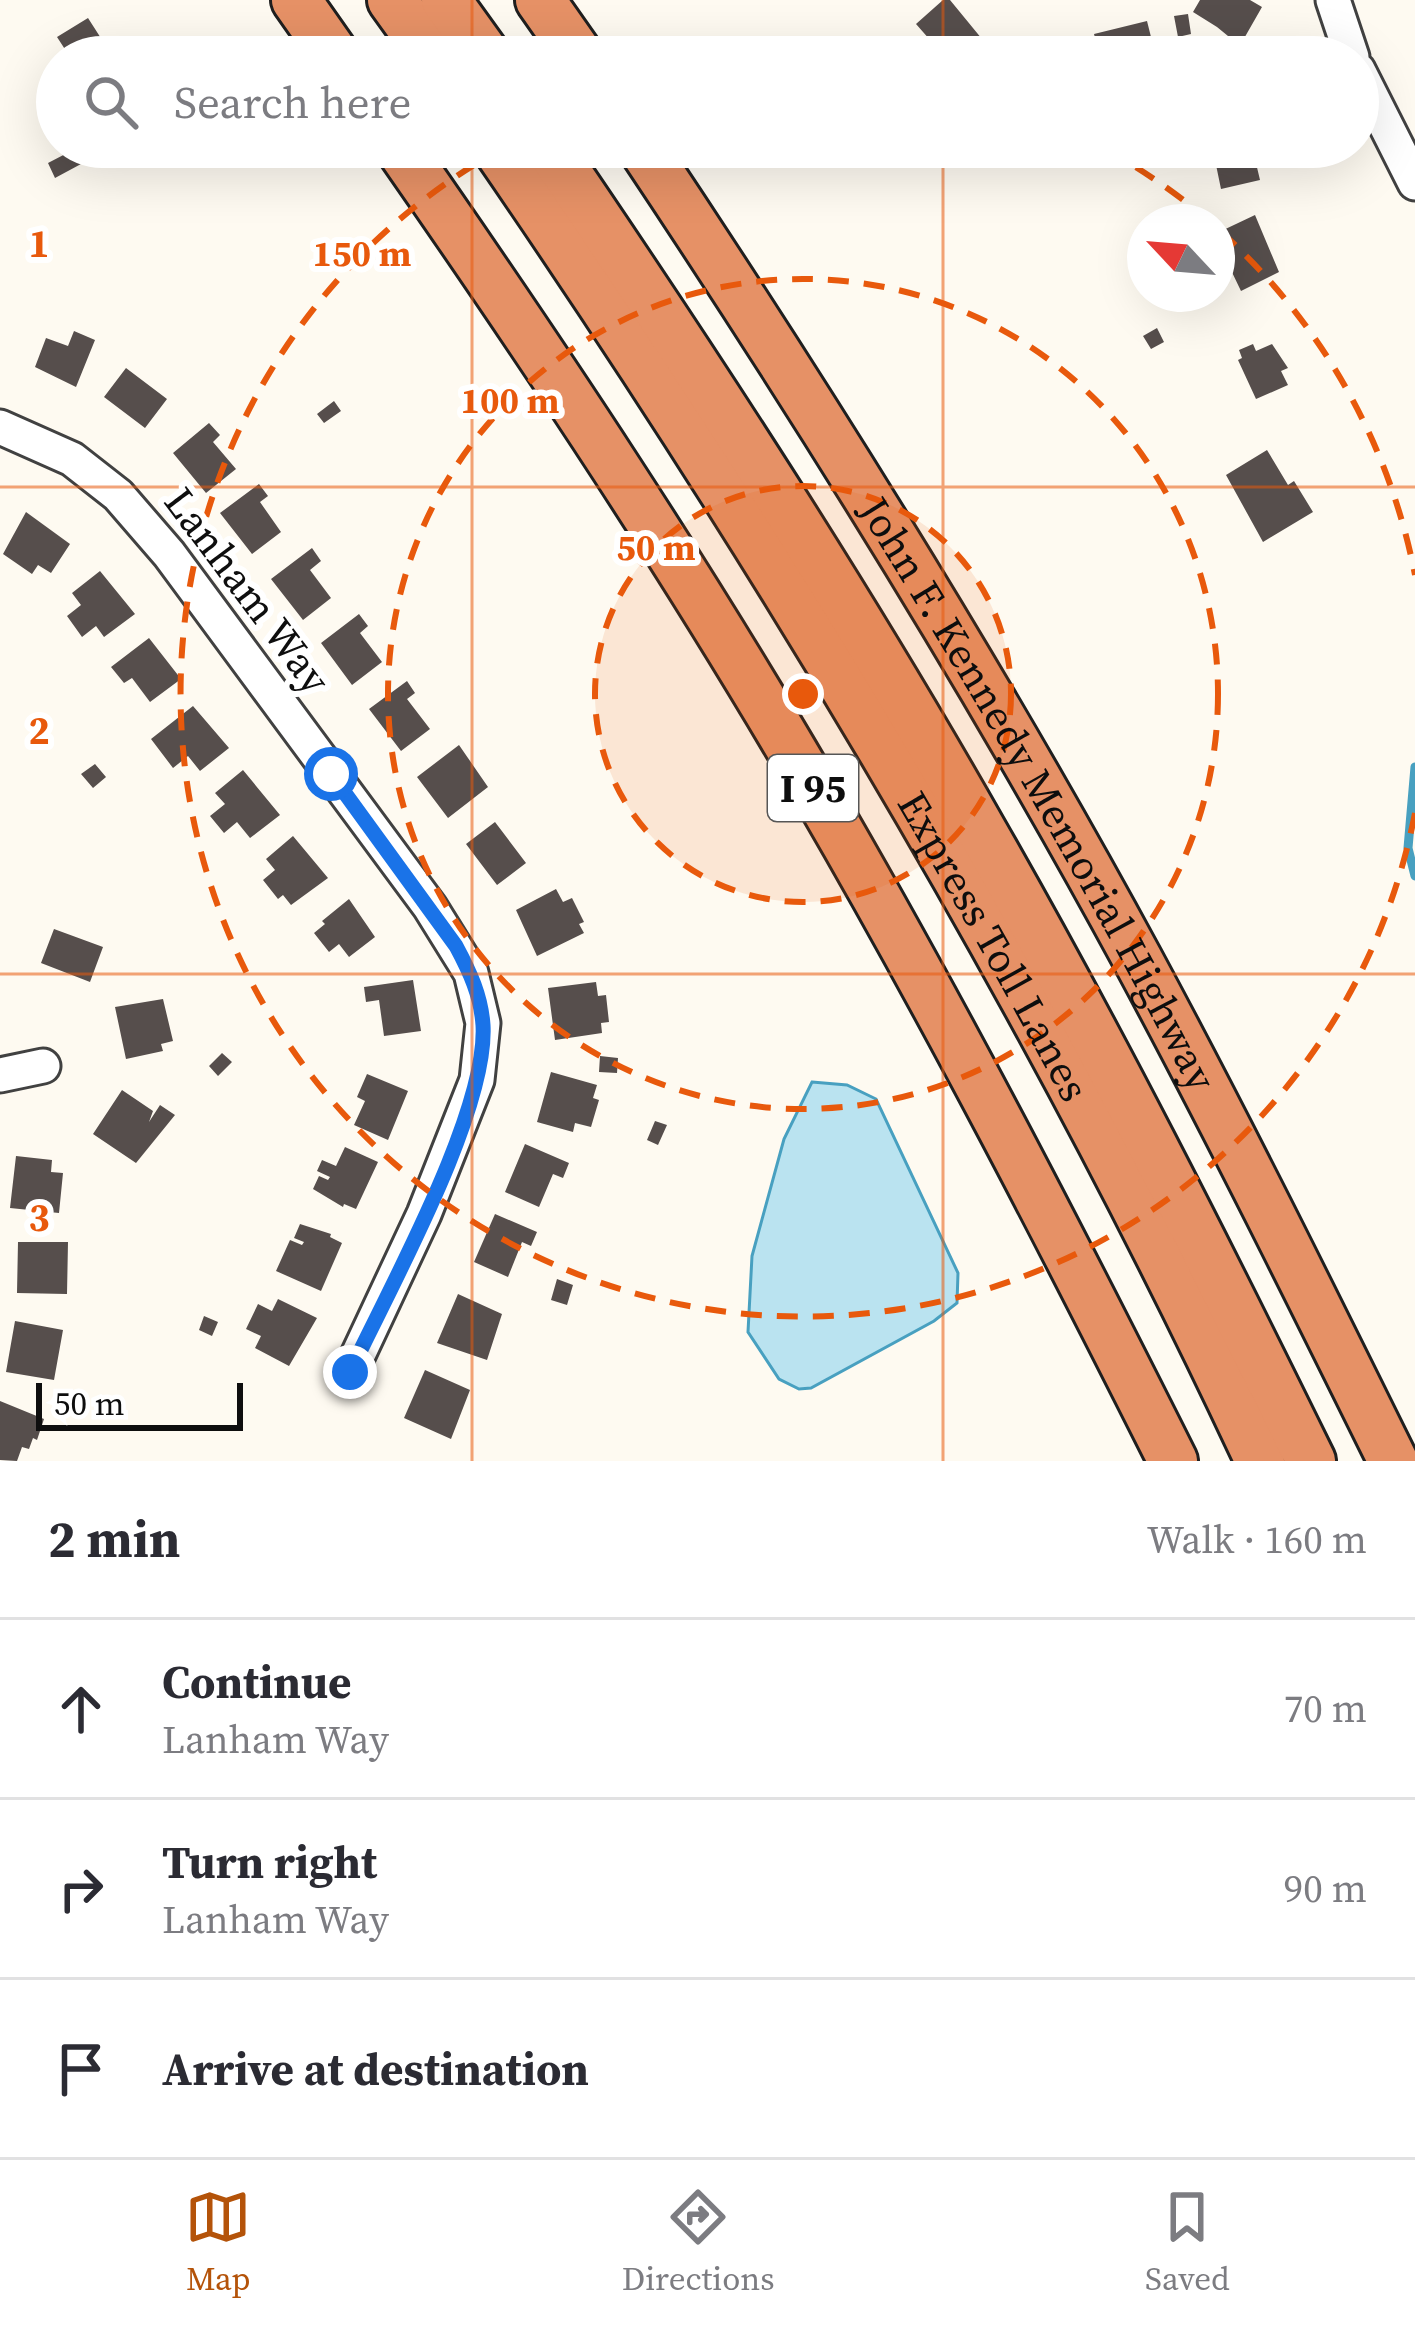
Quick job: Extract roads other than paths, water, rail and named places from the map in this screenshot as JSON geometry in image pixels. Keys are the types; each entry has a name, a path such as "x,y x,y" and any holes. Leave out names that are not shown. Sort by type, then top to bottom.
{"highway":[{"path":"296,0 321,36"},
{"path":"392,0 418,36"},
{"path":"446,0 472,36"},
{"path":"540,0 565,36"},
{"name":"I 95","path":"414,168 648,518 817,794 962,1050 1173,1461"},
{"name":"Express Toll Lanes","path":"510,168 694,445 888,762 1089,1120 1260,1461"},
{"name":"Express Toll Lanes","path":"563,168 787,505 982,831 1108,1060 1311,1461"},
{"name":"John F. Kennedy Memorial Highway","path":"657,168 858,480 1054,811 1268,1208 1393,1461"}],"street":[{"path":"1334,0 1345,36"},
{"path":"1379,112 1415,183"},
{"name":"Lanham Way","path":"0,427 72,459 118,495 169,554 430,907 471,973 483,1023 477,1080 440,1177 350,1372"},
{"path":"0,1075 43,1066"}],"water":[{"path":"812,1082 847,1085 876,1099 958,1273 957,1303 934,1321 811,1388 799,1389 779,1379 748,1332 752,1256 784,1139"}],"waterway":[{"path":"1415,767 1408,848 1415,876"}]}
